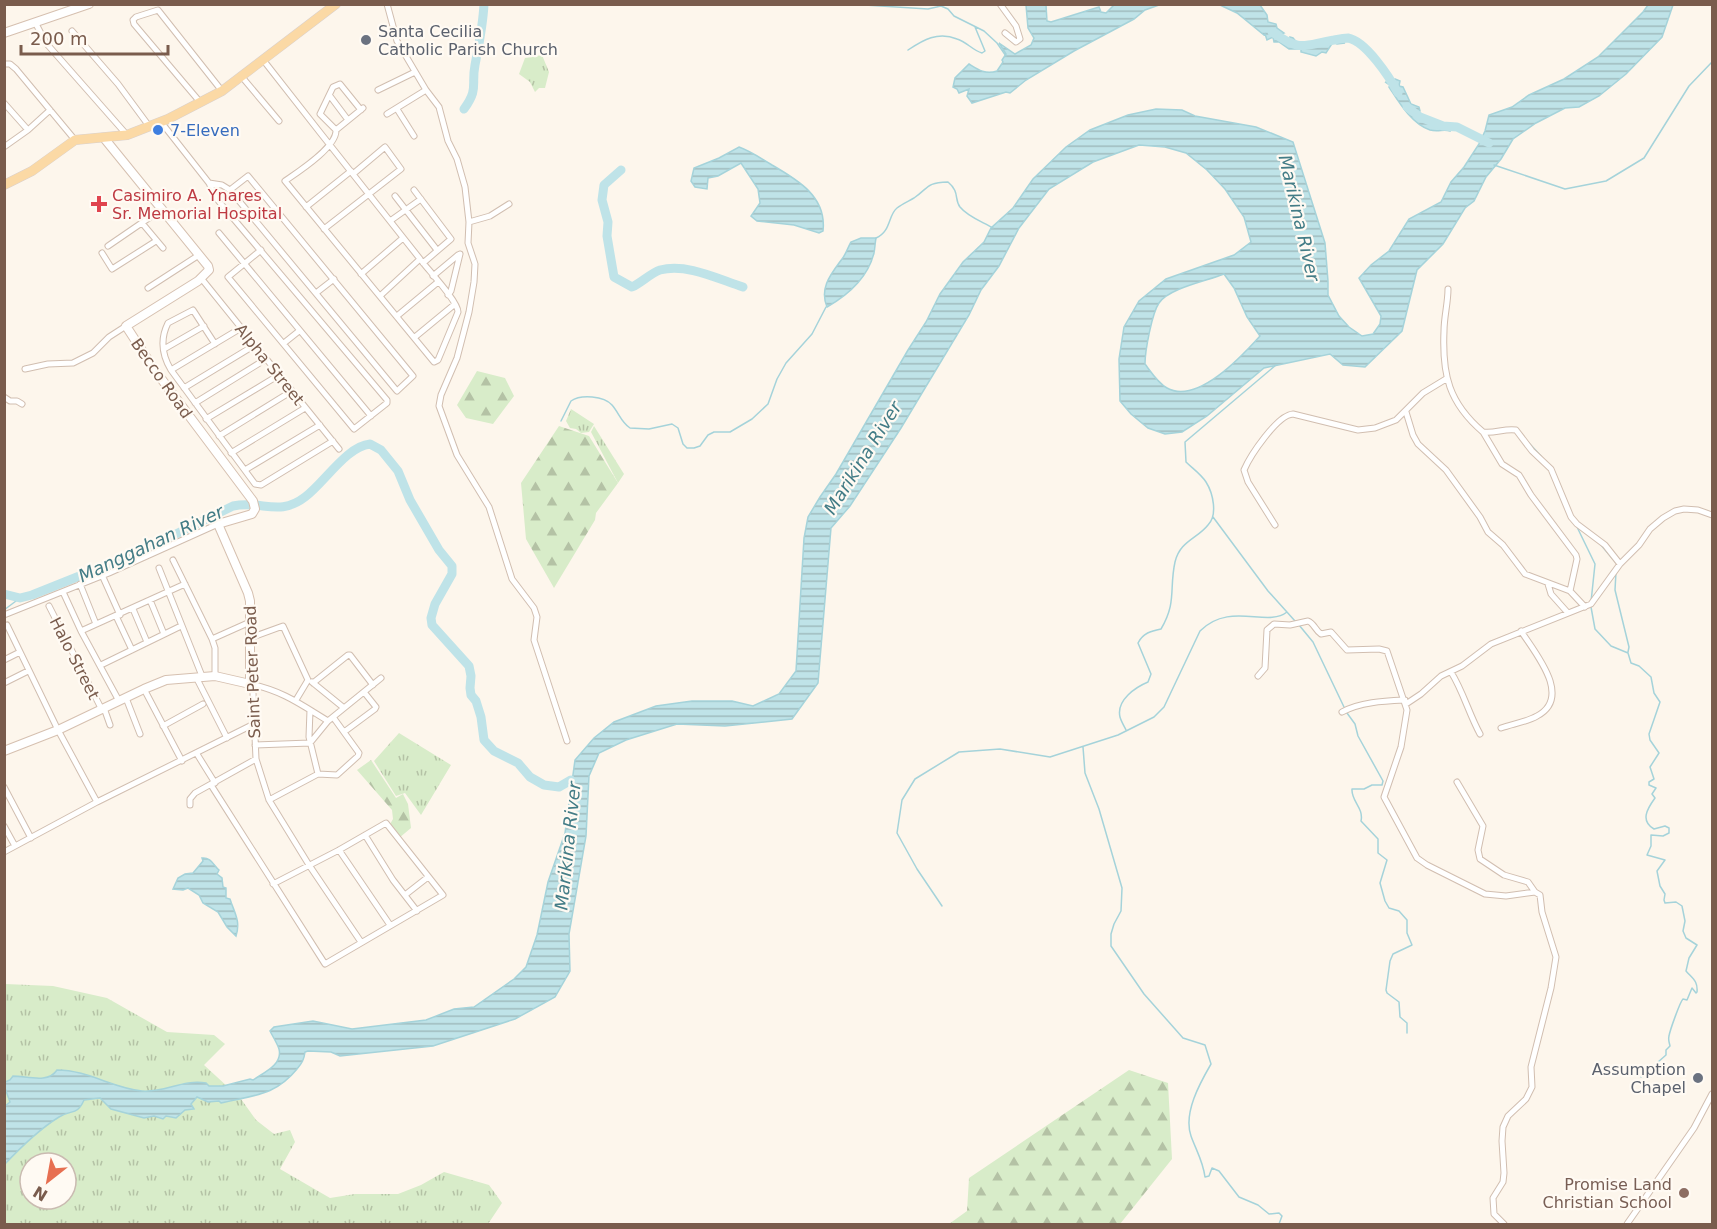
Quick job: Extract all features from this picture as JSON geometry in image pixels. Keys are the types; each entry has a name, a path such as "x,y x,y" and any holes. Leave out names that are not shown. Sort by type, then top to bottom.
{"main road":[{"path":"4,185 32,171 75,140 127,135 161,122 222,91 264,61 322,9 336,4"}],"street":[{"path":"4,33 36,24 89,4"},
{"path":"387,4 397,41 426,90 439,107 448,141 463,174 469,222 468,243 475,264 469,312 457,358 439,405 457,455 489,507 512,579 534,608 537,617 534,640 567,741"},
{"path":"1000,4 1016,26 1020,38 1017,42 1005,33"},
{"path":"200,102 134,24 135,17 158,10 222,91"},
{"path":"36,24 46,43 127,135"},
{"path":"72,31 118,84 149,126"},
{"path":"264,61 330,145 352,173 368,194 455,304 458,311 434,362 285,181 330,145 335,139 336,130 362,109 340,84 333,87 320,114 336,130"},
{"path":"4,64 10,64 16,69 75,140"},
{"path":"378,90 416,72"},
{"path":"242,77 279,121"},
{"path":"387,114 426,90"},
{"path":"330,96 348,120"},
{"path":"4,102 28,130"},
{"path":"398,109 414,136"},
{"path":"4,147 51,110"},
{"path":"161,122 209,183 216,198 261,250 387,400 387,403 354,429 228,277 261,250"},
{"path":"104,138 200,255 209,270 201,278"},
{"path":"306,207 385,147 401,170 324,229"},
{"path":"209,183 222,184 230,190 397,390 413,376 248,177 230,190"},
{"path":"380,296 451,239 414,190"},
{"path":"395,196 437,250"},
{"path":"390,221 421,199"},
{"path":"469,222 488,218 509,204"},
{"path":"108,246 162,209"},
{"path":"142,223 163,248"},
{"path":"219,233 371,416"},
{"path":"361,274 403,238"},
{"path":"102,252 112,269 156,241"},
{"path":"433,276 460,254 448,295"},
{"path":"148,288 200,255"},
{"name":"Becco Road","path":"201,278 126,326 154,369 253,501 254,513 218,524"},
{"name":"Alpha Street","path":"201,278 339,449"},
{"path":"316,293 334,279"},
{"path":"397,316 438,282"},
{"path":"1448,289 1444,330 1446,379 1460,407 1483,432 1502,464 1519,475 1531,495 1576,555 1570,591"},
{"path":"415,337 455,304"},
{"path":"215,344 193,310 168,323 163,338 166,361 171,370 257,485 333,441"},
{"path":"25,369 48,364 73,363 93,352 109,337 126,326"},
{"path":"164,349 204,326"},
{"path":"171,370 241,328"},
{"path":"284,343 299,331"},
{"path":"184,388 255,345"},
{"path":"195,403 266,359"},
{"path":"206,419 279,375"},
{"path":"1275,525 1248,482 1244,470 1254,452 1283,417 1293,414 1361,430 1375,428 1396,420 1423,393 1446,379"},
{"path":"219,436 292,391"},
{"path":"4,397 10,401 17,400 22,404"},
{"path":"231,453 305,408"},
{"path":"1406,412 1418,444 1449,473 1488,532 1503,545 1525,574 1570,591 1585,607"},
{"path":"245,470 320,425"},
{"path":"1483,432 1488,433 1501,429 1516,430 1532,451 1551,469 1576,524 1605,545 1620,564"},
{"path":"1342,712 1384,700 1405,702 1421,694 1441,675 1462,666 1491,644 1585,607 1595,599 1620,564 1657,522 1679,510 1692,510 1713,515"},
{"path":"4,615 80,585 218,524"},
{"name":"Saint Peter Road","path":"218,524 248,593 250,684 253,693 256,759 269,800 361,942"},
{"path":"174,560 212,639 215,648 215,676"},
{"path":"159,568 199,677 227,738"},
{"path":"102,575 132,650"},
{"path":"81,631 185,584"},
{"path":"1548,584 1551,594 1568,613"},
{"path":"80,585 96,624"},
{"path":"63,592 81,631 140,734"},
{"path":"150,600 164,634"},
{"name":"Halo Street","path":"49,606 110,725"},
{"path":"133,609 147,642"},
{"path":"1258,676 1265,668 1266,641 1270,626 1274,624 1297,624 1308,621 1321,634 1331,632 1347,650 1387,651 1407,710 1401,747 1384,797 1417,858 1485,894 1506,896 1535,892"},
{"path":"212,639 250,622"},
{"path":"7,626 58,730 97,802"},
{"path":"101,665 182,626"},
{"path":"250,638 283,626 310,681 344,708"},
{"path":"1501,728 1540,715 1547,709 1553,697 1552,686 1545,669 1521,631"},
{"path":"4,660 20,652"},
{"path":"296,700 310,681 348,655 373,685"},
{"path":"4,682 28,671"},
{"path":"1451,672 1480,734"},
{"path":"4,751 58,730 166,680 215,676 272,688 296,700 310,710 330,719 344,732 359,753 338,775 318,774 269,800"},
{"path":"255,746 310,743 330,719 381,678"},
{"path":"144,689 182,761"},
{"path":"344,732 376,707 364,692"},
{"path":"163,726 203,704"},
{"path":"310,710 310,743 318,774"},
{"path":"4,852 97,802 254,724"},
{"path":"197,754 273,884 325,964 443,895 386,823 273,884"},
{"path":"190,805 192,795 256,759"},
{"path":"1457,782 1483,826 1478,850 1480,859 1504,875 1528,882 1540,895 1542,912 1556,957 1551,988 1531,1067 1532,1087 1526,1099 1508,1116 1503,1128 1503,1182 1493,1198 1494,1214 1504,1224"},
{"path":"4,787 31,838"},
{"path":"4,825 15,846"},
{"path":"365,835 393,880 417,911"},
{"path":"339,850 390,925"},
{"path":"405,895 428,877"},
{"path":"1627,1224 1694,1128 1713,1094"}],"green space":[{"path":"542,55 549,72 545,88 539,88 535,92 530,82 519,74 525,58"},
{"path":"477,371 505,378 514,396 493,424 466,418 457,405"},
{"path":"571,409 594,424 589,432 581,433 570,428 566,421"},
{"path":"559,426 589,436 618,483 596,513 595,520 554,588 526,539 521,483"},
{"path":"594,426 624,474 618,483 591,432"},
{"path":"399,733 451,765 421,815 405,793 396,796 374,761"},
{"path":"371,760 396,798 403,794 408,804 411,828 399,838 389,826 393,819 392,810 357,770"},
{"path":"5,984 53,986 107,998 167,1032 214,1035 225,1044 204,1065 241,1099 256,1120 274,1134 290,1130 295,1142 280,1169 330,1198 355,1194 398,1194 421,1185 444,1172 489,1185 502,1203 488,1224 5,1224"},
{"path":"1129,1070 1168,1083 1172,1159 1120,1224 949,1224 967,1211 969,1178"}],"water":[{"path":"1026,5 1046,5 1047,21 1051,22 1099,7 1101,12 1106,13 1114,5 1159,5 1145,10 1134,19 1074,51 1026,80 1010,93 1006,92 972,103 967,96 969,89 959,93 953,87 955,78 969,64 985,72 997,71 1006,54 999,43 1015,54 1031,45 1034,38 1028,28"},
{"path":"1220,5 1260,5 1267,15 1268,22 1276,24 1277,28 1284,33 1281,34 1282,40 1293,38 1302,49 1321,46 1334,37 1337,41 1345,43 1333,42 1326,53 1322,52 1316,56 1301,52 1301,49 1289,49 1279,42 1274,42 1273,37 1267,40 1265,34 1237,13"},
{"name":"Marikina River","path":"1648,5 1673,5 1662,37 1626,74 1599,96 1579,107 1565,108 1536,123 1513,139 1501,159 1486,177 1474,201 1465,208 1443,244 1417,270 1402,331 1365,367 1343,365 1330,354 1264,368 1207,416 1182,432 1165,434 1148,428 1120,401 1119,359 1124,327 1139,301 1166,279 1234,255 1251,242 1244,217 1225,189 1207,170 1186,153 1165,147 1139,145 1093,162 1049,189 1019,228 999,266 981,290 969,315 901,428 850,506 831,528 818,683 792,719 725,726 677,724 626,740 599,753 589,776 586,836 569,934 570,971 555,997 515,1019 433,1046 340,1056 331,1052 308,1051 305,1052 301,1063 289,1078 272,1090 221,1103 219,1101 208,1102 197,1097 191,1104 194,1109 185,1110 176,1118 166,1116 163,1119 154,1116 144,1118 111,1109 100,1098 84,1100 79,1108 59,1117 37,1133 5,1164 5,1106 10,1102 5,1082 13,1076 43,1078 57,1070 68,1071 142,1091 198,1082 209,1086 223,1086 253,1080 275,1064 278,1060 279,1049 270,1031 274,1027 313,1021 352,1029 426,1020 454,1009 474,1007 514,979 526,967 537,935 548,882 565,833 575,760 594,738 614,722 656,706 692,701 732,701 753,706 779,694 796,671 804,538 808,517 926,322 940,294 963,262 984,242 991,228 1013,208 1033,179 1066,147 1090,130 1128,115 1156,109 1182,110 1195,116 1256,127 1293,142 1325,243 1328,295 1339,316 1362,336 1373,334 1380,324 1381,316 1359,278 1389,251 1409,219 1441,202 1451,182 1479,144 1489,115 1512,107 1529,95 1564,79 1598,57","holes":["1224,274 1234,288 1247,317 1260,336 1231,366 1192,390 1179,391 1167,388 1145,364 1149,332 1159,303 1179,289"]},
{"path":"1395,79 1400,81 1399,86 1403,87 1411,104 1419,107 1420,111 1415,112 1421,119 1438,126 1450,127 1450,131 1430,130 1411,117 1389,87 1391,86 1385,82 1392,84"},
{"path":"739,147 782,171 809,191 820,208 823,231 819,233 794,225 757,221 751,216 760,203 758,189 741,163 718,176 708,178 707,189 695,187 691,181 694,168"},
{"path":"861,238 876,238 871,262 856,284 827,307 824,294 827,282 851,242"},
{"path":"202,858 210,860 219,870 217,874 222,878 223,887 226,888 226,898 230,899 236,917 238,926 236,936 218,912 203,903 199,895 188,888 173,889 178,878 193,873 203,861"}],"waterway":[{"path":"464,109 473,91 484,4"},
{"path":"849,4 928,9 941,6 948,9 954,16 984,31 997,43 1006,56"},
{"path":"908,50 925,40 943,36 961,40 982,53 985,51 975,27"},
{"path":"1272,32 1290,43 1303,46 1345,38 1355,41 1377,61 1398,93"},
{"path":"1494,165 1565,189 1606,181 1644,158 1689,86 1712,62"},
{"path":"1407,107 1420,117 1443,126 1457,127 1489,143"},
{"path":"621,170 604,185 602,200 608,222 607,236 614,277 632,287 653,273 670,268 692,270 743,287"},
{"path":"876,238 887,228 897,208 935,183 948,182 963,211 993,228"},
{"path":"561,421 571,401 580,397 598,398 612,405 630,428 649,429 672,424 678,428 683,444 687,448 700,446 708,435 714,432 730,432 752,419 768,404 777,379 786,363 812,334 826,307"},
{"path":"1126,730 1120,717 1121,705 1128,695 1148,682 1151,674 1138,643 1148,633 1161,629 1171,603 1173,572 1177,555 1185,545 1204,530 1213,516 1211,492 1204,479 1186,462 1185,442 1276,365"},
{"path":"1528,442 1541,456"},
{"name":"Manggahan River","path":"4,594 20,598 32,595 117,563 233,506 278,507 296,503 312,491 344,458 361,446 370,444 381,450 398,471 410,500 439,550 452,566 452,574 435,604 431,618 432,625 469,666 471,695 476,701 481,717 484,740 494,751 518,763 530,777 544,785 559,787 571,780"},
{"path":"1213,517 1268,591 1295,621"},
{"path":"1577,527 1595,564 1591,602"},
{"path":"1601,545 1617,564"},
{"path":"1616,572 1615,590 1629,647 1628,652"},
{"path":"4,610 20,598"},
{"path":"1591,607 1595,629 1611,646 1628,653 1631,663 1639,666 1651,677 1654,693 1660,702 1649,734 1650,740 1659,753 1650,767 1654,779 1649,782 1649,785 1656,788 1652,794 1655,798 1647,811 1646,819 1654,829 1665,826 1669,828 1669,833 1663,836 1651,835 1651,846 1647,855 1665,860 1657,871 1660,886 1665,894 1665,903 1676,902 1682,906 1685,921 1683,931 1686,938 1697,945 1689,958 1686,971 1696,983 1697,992 1692,988 1687,1000 1682,1001 1675,1016 1670,1033 1670,1046 1666,1050 1666,1055 1641,1077"},
{"path":"942,906 917,869 897,833 902,800 915,779 959,752 1000,749 1050,757 1118,735 1154,717 1164,707 1200,631 1212,622 1235,616 1269,618 1287,612"},
{"path":"1299,625 1313,642 1344,707"},
{"path":"1347,713 1355,724 1358,736 1383,781 1382,785 1352,789 1352,793 1361,812 1361,821 1378,839 1378,853 1387,860 1380,883 1385,901 1389,908 1399,911 1407,920 1407,933 1412,945 1393,954 1386,990 1399,1002 1400,1017 1407,1023 1407,1033"},
{"path":"1083,747 1085,773 1099,809 1122,888 1121,911 1111,934 1111,946 1144,994 1183,1038 1205,1045 1211,1064 1194,1098 1189,1118 1191,1136 1205,1177 1209,1176 1212,1168 1219,1171 1239,1197 1258,1205 1269,1214 1279,1213 1282,1216 1279,1224"}],"place":[{"name":"Santa Cecilia Catholic Parish Church","path":"366,40"},
{"name":"7-Eleven","path":"158,130"},
{"name":"Casimiro A. Ynares Sr. Memorial Hospital","path":"99,204"},
{"name":"Assumption Chapel","path":"1698,1078"},
{"name":"Promise Land Christian School","path":"1684,1193"}]}
